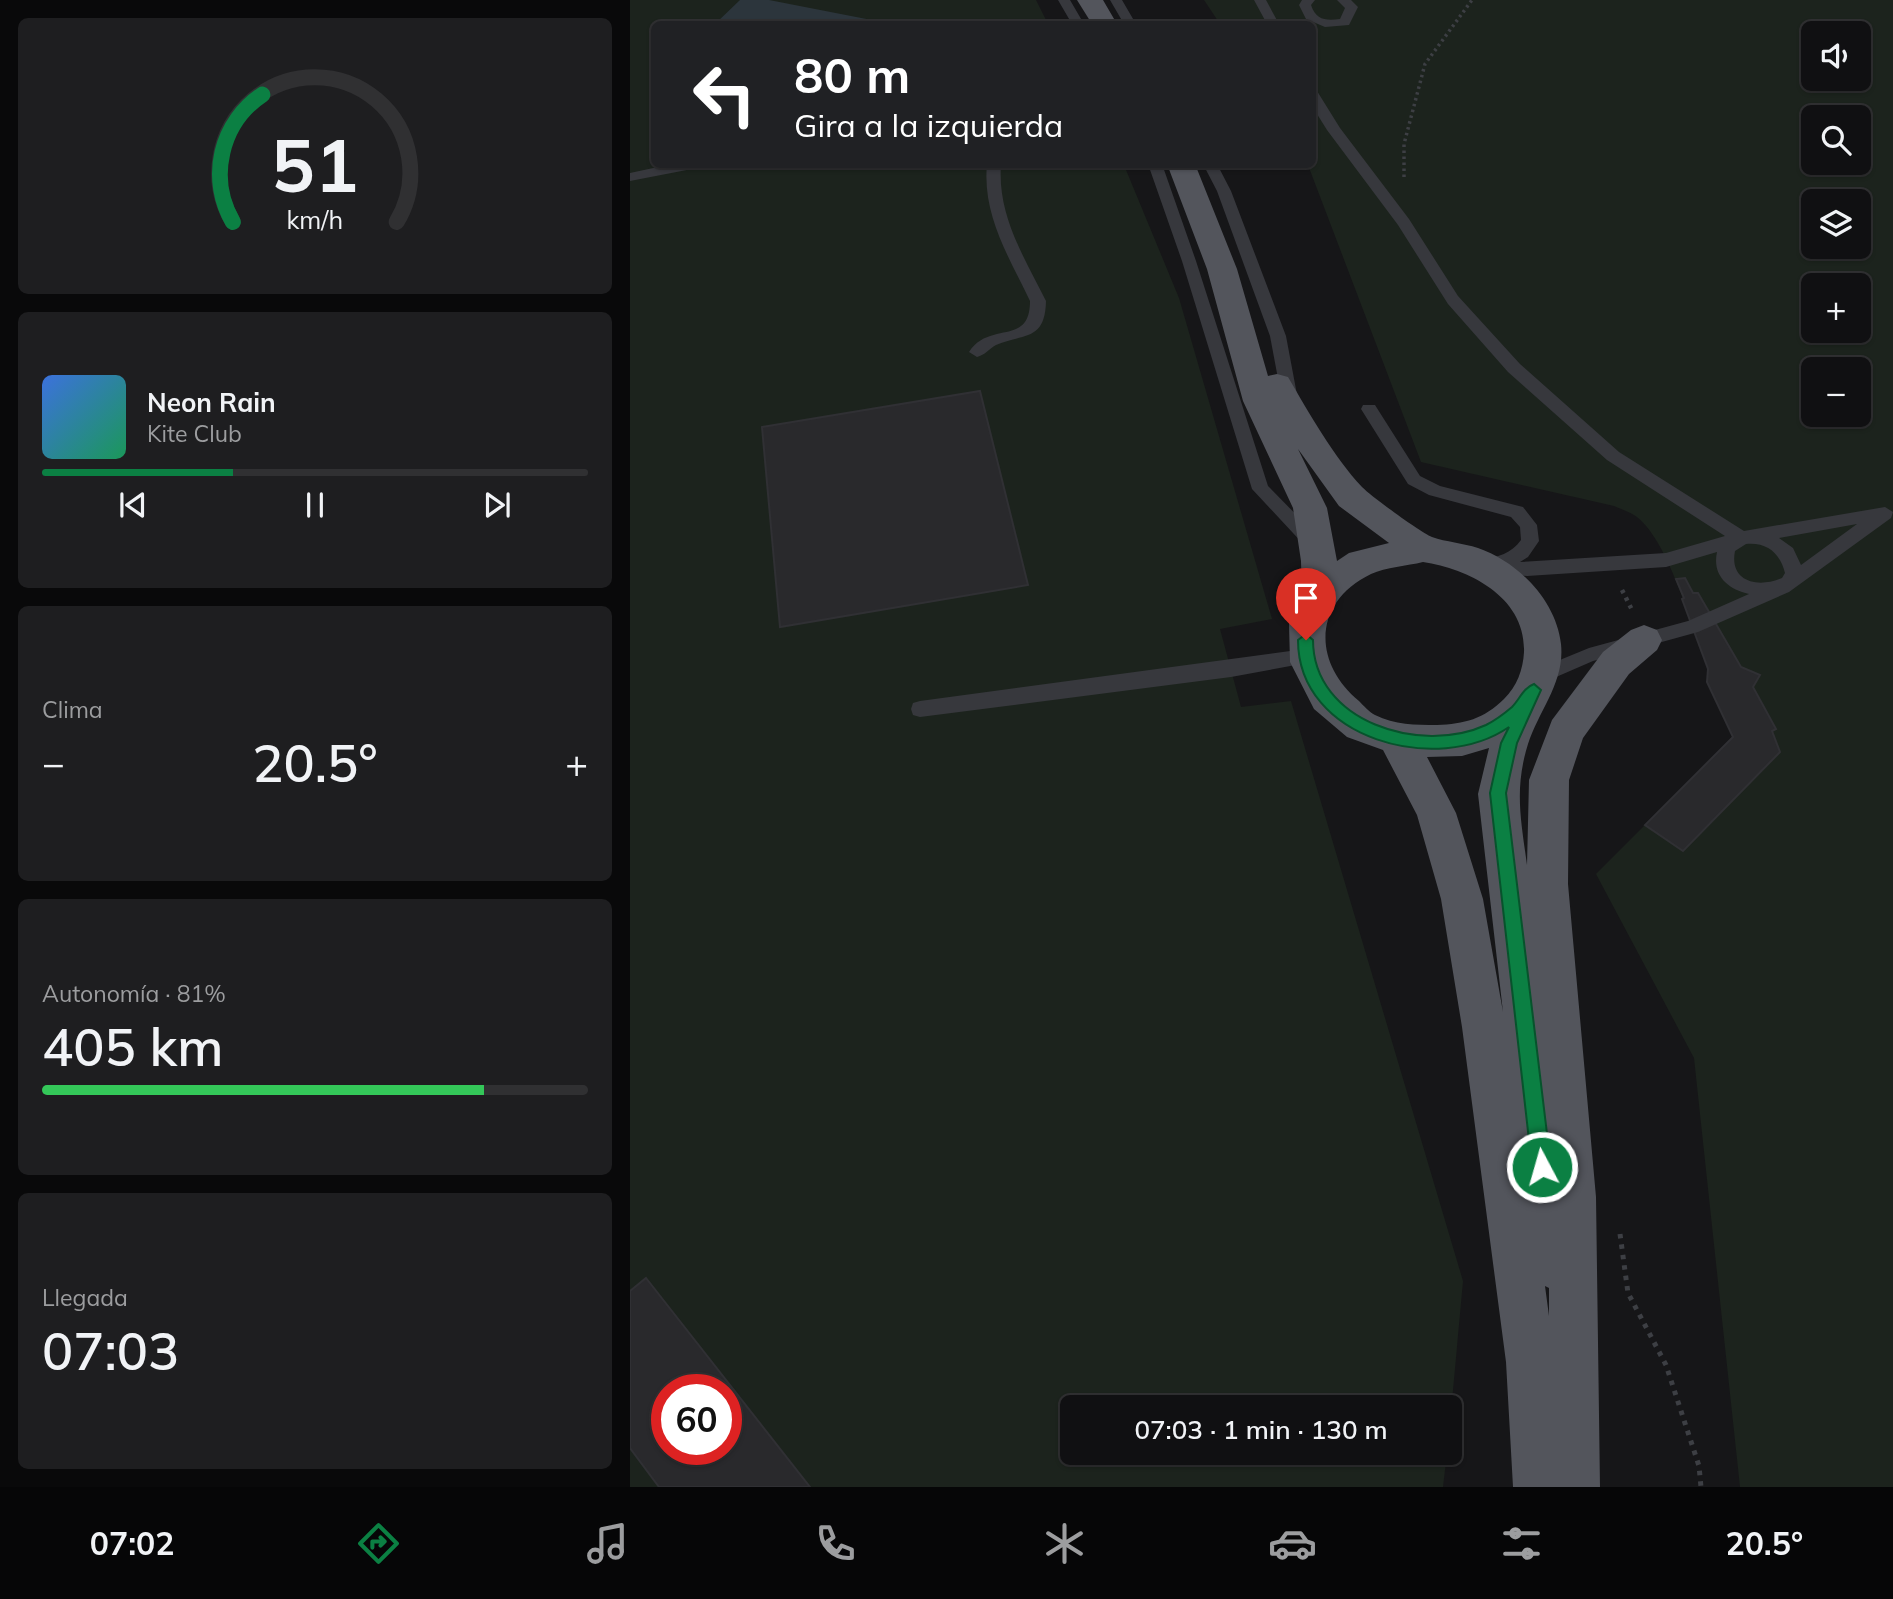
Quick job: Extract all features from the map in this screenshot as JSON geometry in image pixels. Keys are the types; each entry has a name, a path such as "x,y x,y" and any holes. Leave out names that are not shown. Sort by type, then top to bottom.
{"main road":[{"path":"1090,0 1102,21"},
{"path":"1183,168 1222,269 1294,418 1351,497 1423,550"},
{"path":"1222,269 1259,401 1310,508 1317,547 1318,595"},
{"path":"1537,683 1517,712 1501,724 1463,740 1430,743 1397,739 1364,727 1336,708 1316,684 1306,657 1305,624 1318,595 1337,575 1362,560 1392,551 1423,550 1444,552 1491,566 1527,602 1539,626 1544,651 1537,683 1509,743 1498,793 1534,1087 1574,1487"},
{"path":"1574,1487 1573,1197 1547,884 1549,780 1566,731 1616,663 1645,639"},
{"path":"1397,739 1436,813 1462,899 1484,1027 1531,1362 1539,1487"}],"lane":[{"path":"1064,0 1076,21"},
{"path":"1116,0 1128,21"},
{"path":"1260,0 1271,21"},
{"path":"1309,0 1305,5 1307,15 1312,20 1335,24 1345,22 1350,15 1352,7 1343,0"},
{"path":"1316,101 1334,130 1404,222 1453,300 1514,368 1613,456 1742,538"},
{"path":"630,177 676,168"},
{"path":"977,352 983,344 994,339 1023,333 1035,325 1040,316 1038,301 994,203 990,183 993,168"},
{"path":"1156,168 1189,261 1260,489 1317,547"},
{"path":"1212,168 1224,191 1278,336 1294,418"},
{"path":"1369,409 1414,480 1435,491 1517,512 1528,525 1530,541 1522,552 1491,566"},
{"path":"1491,566 1527,569 1666,560 1742,538 1889,511"},
{"path":"1537,683 1589,655 1692,627 1783,587 1889,511"},
{"path":"1742,538 1764,539 1786,552 1794,571 1783,587 1772,591 1746,587 1727,572 1724,554 1733,542 1742,538"},
{"path":"920,709 1306,657"}],"path":[{"path":"1404,222 1404,144 1425,64 1472,0"},
{"path":"1609,565 1645,639"},
{"path":"1619,1228 1628,1293 1666,1365 1699,1466 1701,1487"}],"shaded area":[{"path":"630,0 1036,0 1046,21 651,21 651,168 1125,168 1179,298 1272,619 1220,629 1241,707 1291,701 1463,1281 1453,1395 1060,1395 1060,1465 1446,1465 1443,1487 630,1487"},
{"path":"740,0 769,0 877,21 718,21"},
{"path":"1204,0 1893,0 1893,1487 1740,1487 1694,1058 1596,874 1733,737 1707,682 1708,669 1669,564 1647,527 1634,515 1614,506 1421,462 1309,168 1316,168 1316,21 1218,21"}],"building":[{"path":"980,391 1028,585 780,627 762,427"},
{"path":"1685,578 1693,593 1698,593 1741,667 1760,675 1753,687 1776,729 1772,731 1780,752 1683,851 1645,825 1733,737 1707,682 1708,669 1676,579"},
{"path":"646,1278 721,1374 651,1374 651,1465 742,1465 742,1400 810,1487 659,1487 630,1448 630,1291"}],"route":[{"path":"1306,640 1306,657 1316,684 1336,708 1364,727 1397,739 1430,743 1463,740 1493,729 1505,721 1517,712 1534,690 1509,743 1498,793 1542,1167"}]}
